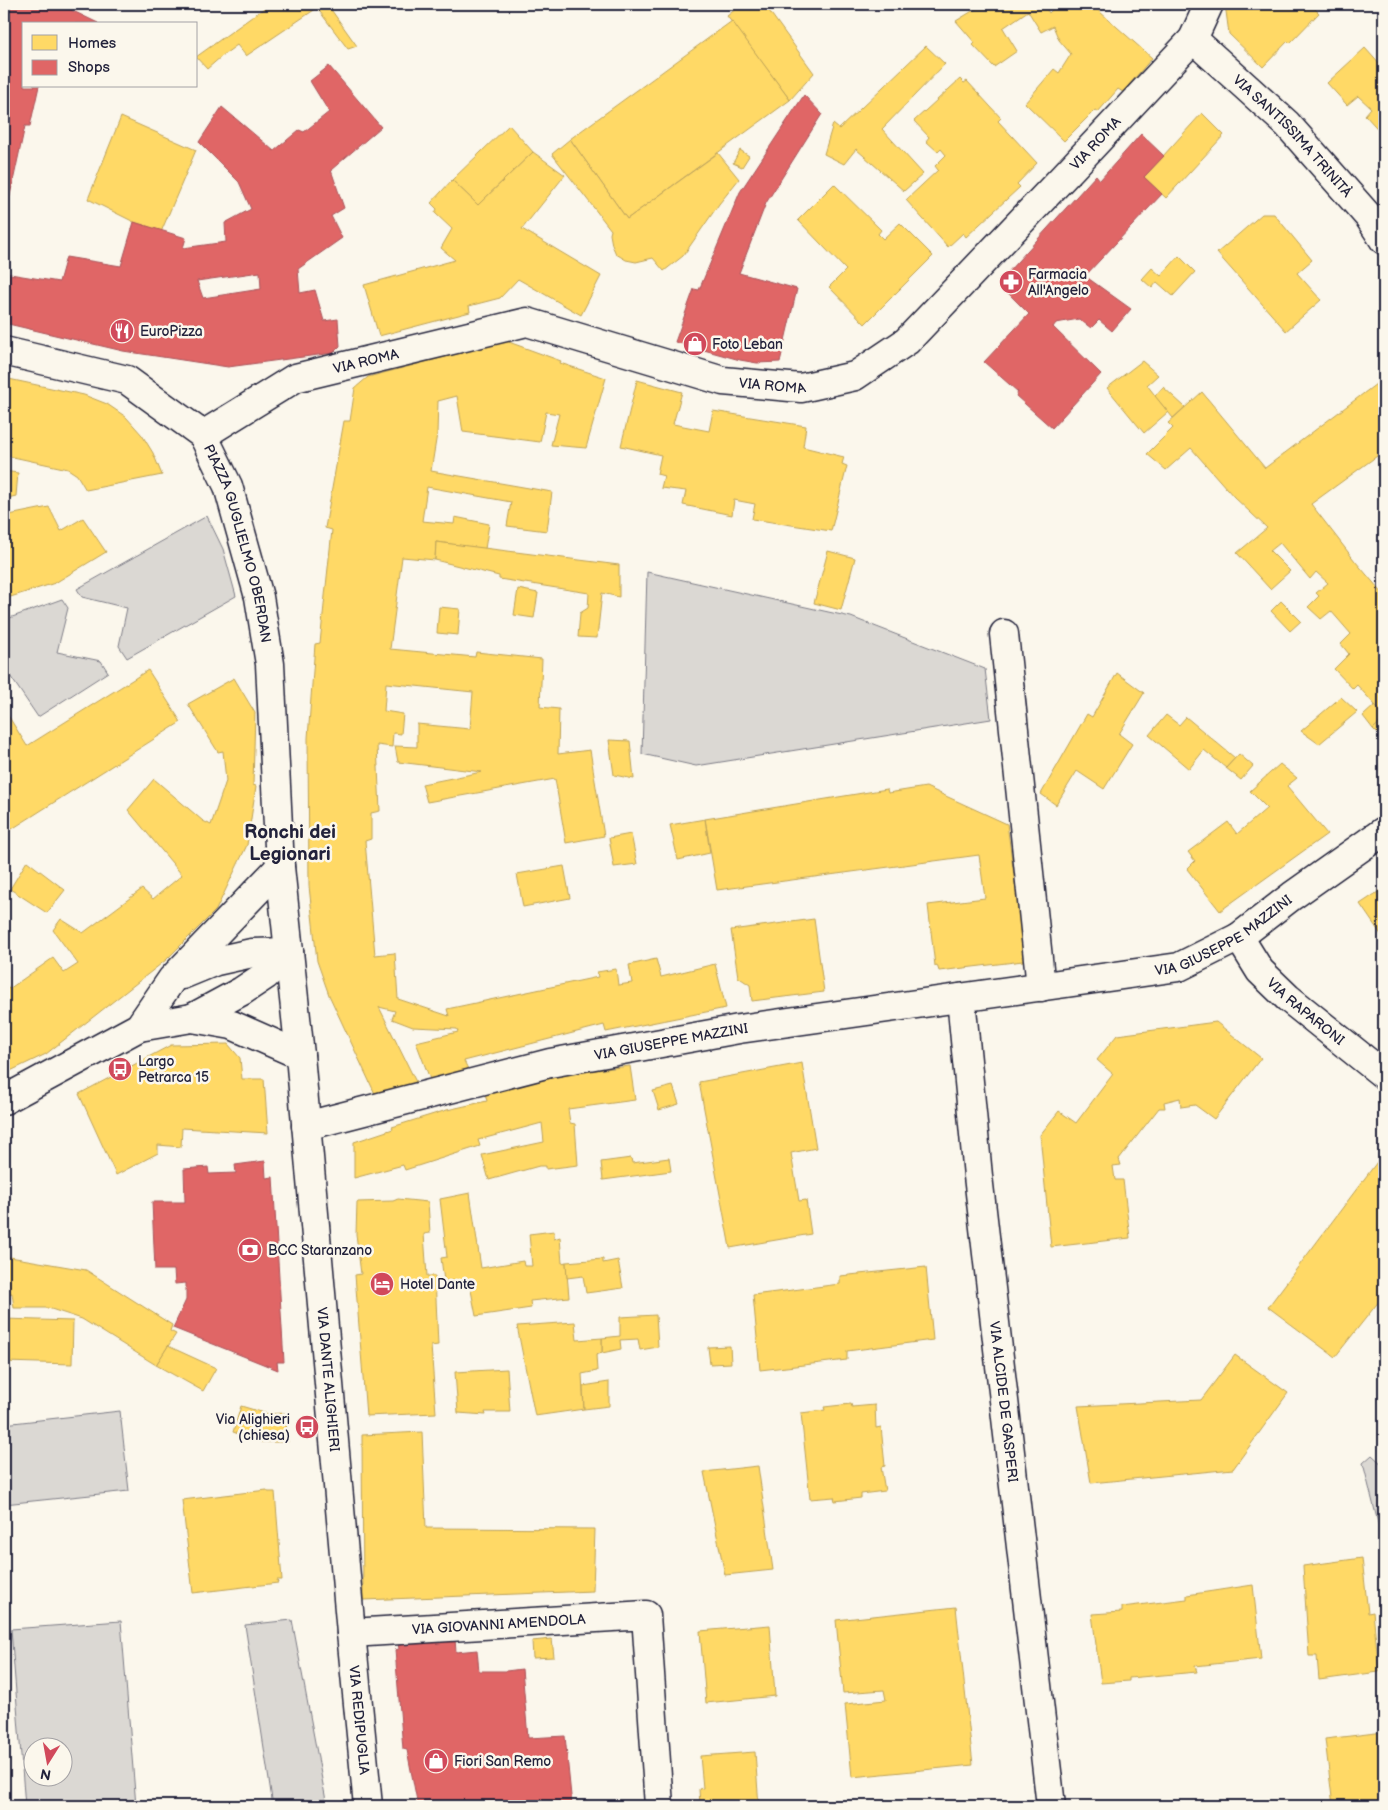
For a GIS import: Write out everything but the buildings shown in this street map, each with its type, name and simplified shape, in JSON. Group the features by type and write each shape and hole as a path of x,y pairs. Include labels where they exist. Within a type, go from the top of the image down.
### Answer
{"street":[{"name":"VIA ROMA","path":"203,434 295,378 527,322 723,381 801,388 855,376 907,341 1193,39 1208,4"},
{"name":"VIA SANTISSIMA TRINITÀ","path":"1193,39 1287,124 1369,217 1384,240"},
{"name":"PIAZZA GUGLIELMO OBERDAN","path":"4,351 127,380 203,434 228,486 259,597 270,664 280,867"},
{"path":"1004,634 1041,987"},
{"name":"VIA GIUSEPPE MAZZINI","path":"306,1126 550,1063 739,1029 1179,967 1239,937 1292,896 1384,831"},
{"path":"139,1026 172,980 280,867"},
{"name":"VIA DANTE ALIGHIERI","path":"280,867 300,1055 350,1633"},
{"name":"VIA RAPARONI","path":"1239,937 1260,971 1288,998 1384,1075"},
{"path":"172,980 216,961 252,953 289,952"},
{"path":"192,1018 242,991 266,975 289,952"},
{"name":"VIA ALCIDE DE GASPERI","path":"960,998 971,1086 978,1176 1051,1806"},
{"path":"4,1100 139,1026 192,1018 232,1025 300,1055"},
{"name":"VIA GIOVANNI AMENDOLA","path":"350,1633 646,1615 659,1806"},
{"name":"VIA REDIPUGLIA","path":"350,1633 368,1806"}],"shaded area":[{"path":"207,516 223,549 236,596 127,658 119,646 127,608 82,597 77,589"},
{"path":"647,572 851,617 985,669 991,719 696,766 642,754"},
{"path":"62,599 68,608 57,652 101,661 108,672 38,717 4,667 4,620"},
{"path":"120,1411 129,1491 4,1504 4,1424"},
{"path":"1372,1455 1384,1466 1384,1537 1380,1531 1363,1463"},
{"path":"292,1620 327,1806 273,1806 245,1625"},
{"path":"121,1621 136,1806 25,1806 24,1788 72,1788 72,1738 22,1738 22,1768 11,1629"}],"place":[{"name":"Farmacia All'Angelo","path":"1011,282"},
{"name":"EuroPizza","path":"122,331"},
{"name":"Foto Leban","path":"695,344"},
{"name":"Largo Petrarca 15","path":"120,1069"},
{"name":"BCC Staranzano","path":"250,1250"},
{"name":"Hotel Dante","path":"382,1284"},
{"name":"Via Alighieri (chiesa)","path":"307,1427"},
{"name":"Fiori San Remo","path":"436,1761"}],"district":[{"name":"Ronchi dei Legionari","path":"290,842"}]}
